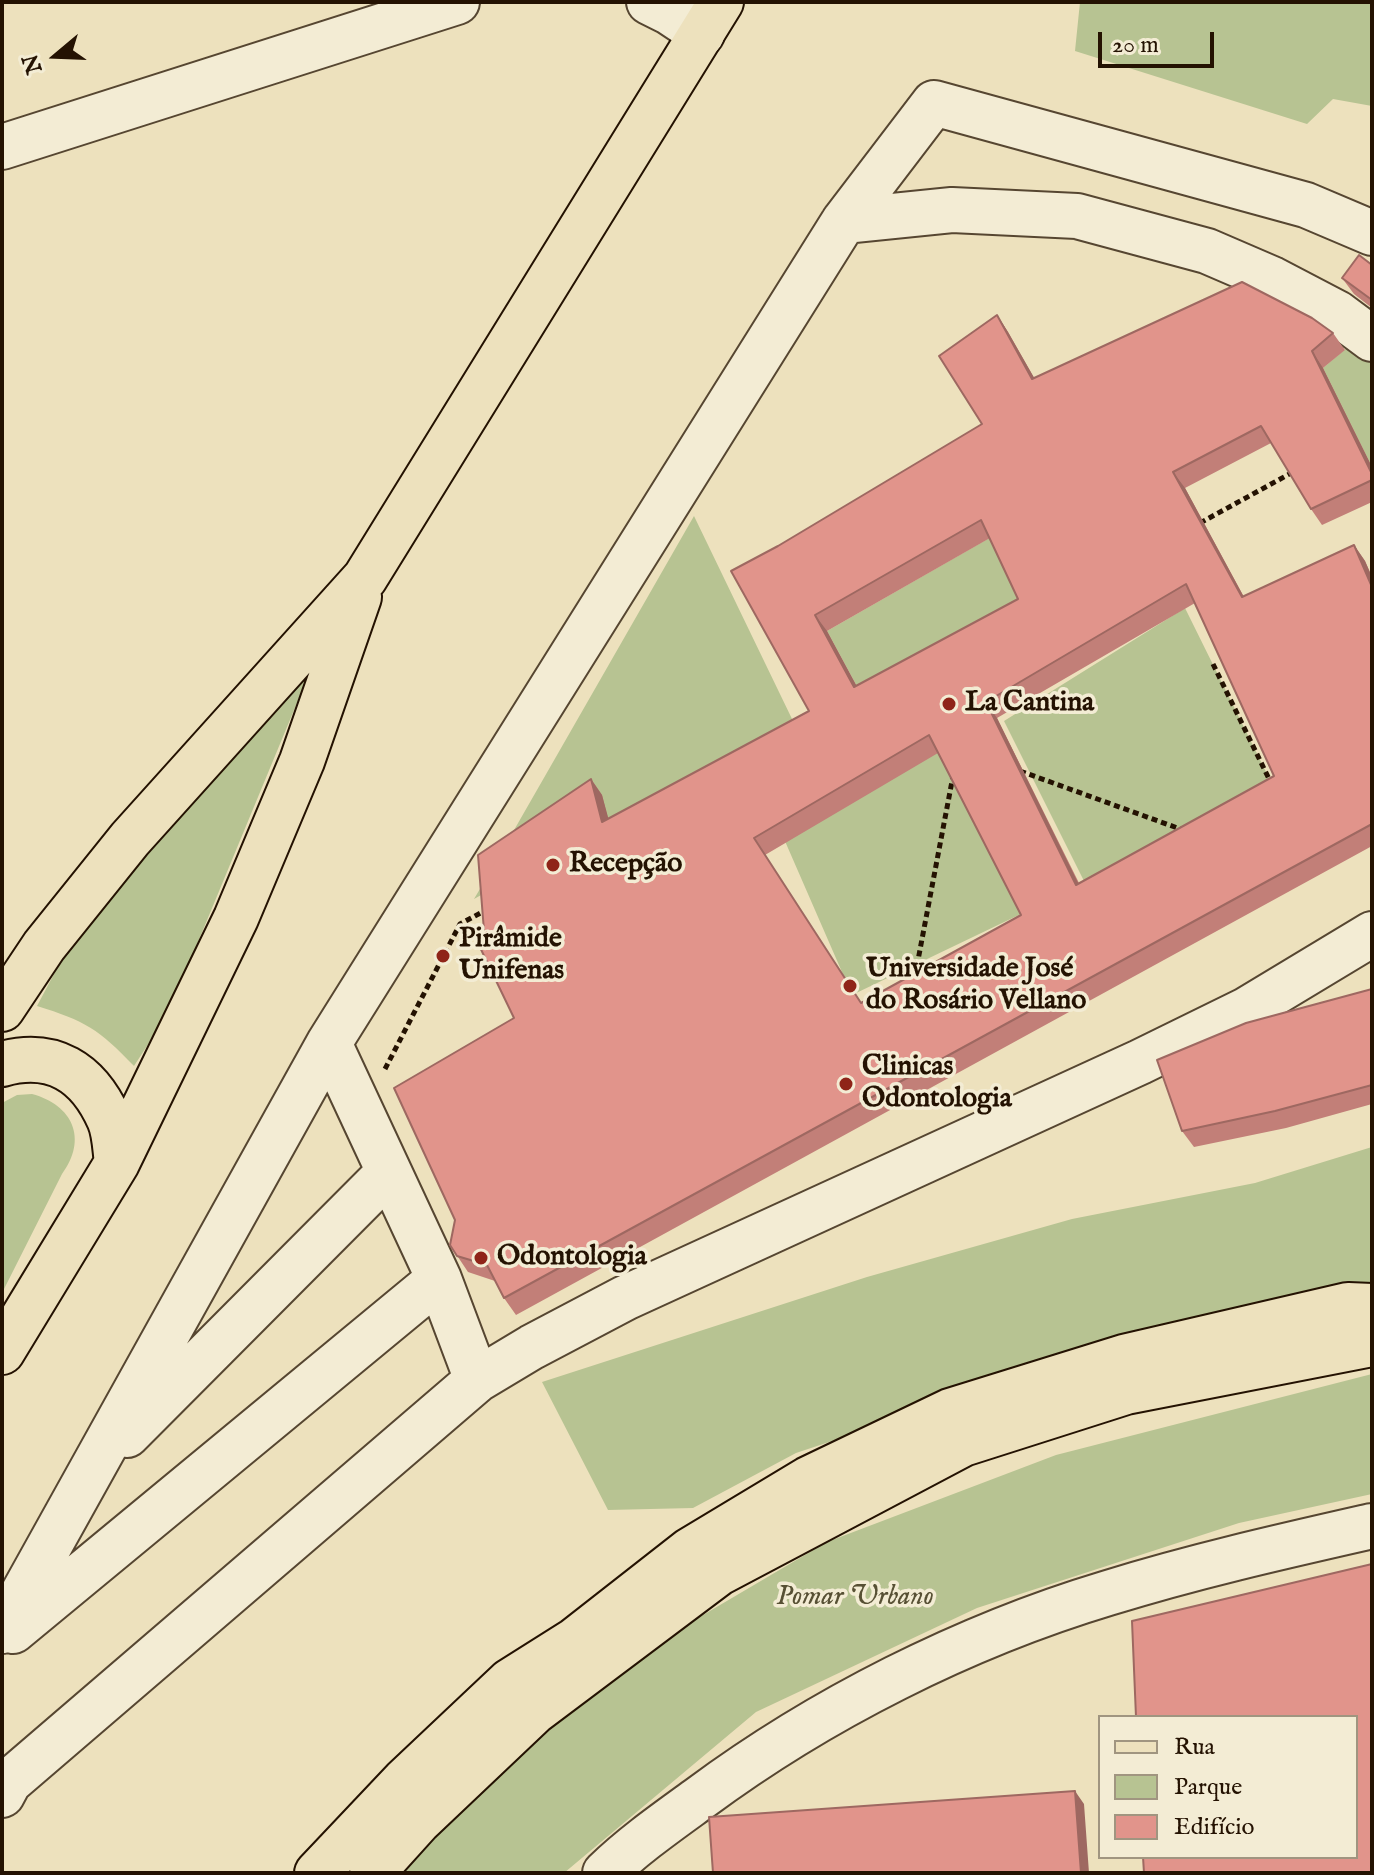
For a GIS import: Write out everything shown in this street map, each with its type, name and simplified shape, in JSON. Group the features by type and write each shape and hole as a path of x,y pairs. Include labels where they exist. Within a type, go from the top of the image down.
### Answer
{"main road":[{"path":"2,1009 44,946 130,839 365,578 711,18"},
{"path":"2,1352 117,1163 236,918 302,761 365,578"},
{"path":"2,1064 45,1061 75,1071 95,1093 111,1121 117,1163"},
{"path":"317,1873 404,1781 510,1681 575,1640 690,1550 808,1479 950,1411 1109,1361 1348,1305 1372,1306"},
{"path":"372,1873 419,1821 534,1712 719,1573 963,1444 1126,1392 1372,1344"}],"street":[{"path":"2,147 457,2"},
{"path":"649,2 669,12 711,18"},
{"path":"2,1631 329,1043 844,221 934,103 1306,205 1372,233"},
{"path":"1306,205 1372,199"},
{"path":"844,221 952,210 1077,216 1207,251 1337,313 1372,339"},
{"path":"2,1795 9,1782 477,1380 625,1298 1140,1062 1246,1010 1372,934"},
{"path":"329,1043 439,1279 477,1380"},
{"path":"89,1473 388,1173"},
{"path":"2,1640 439,1279"},
{"path":"605,1873 629,1850 741,1768 852,1701 984,1638 1107,1593 1272,1548 1372,1526"}],"path":[{"path":"1186,530 1294,471"},
{"path":"1213,664 1276,793"},
{"path":"928,970 915,976 953,776 947,763"},
{"path":"1019,780 1012,767 1185,831"},
{"path":"384,1071 460,924 502,902"}],"green space":[{"path":"1080,2 1372,2 1372,106 1333,99 1307,124 1075,51"},
{"path":"1355,341 1372,357 1372,467 1323,368"},
{"path":"694,516 793,721 474,899 490,872"},
{"path":"993,536 1030,615 866,703 827,631"},
{"path":"1185,608 1274,788 1084,881 1004,721"},
{"path":"311,669 169,1012 134,1066 90,1028 37,1006 71,942"},
{"path":"939,749 1023,913 852,995 781,832"},
{"path":"32,1094 58,1106 66,1115 75,1136 74,1148 2,1293 2,1103 17,1095"},
{"path":"1372,1147 1372,1282 1121,1345 796,1453 693,1508 608,1510 542,1382 867,1277 1072,1219 1255,1183"},
{"name":"Pomar Urbano","path":"1372,1374 1372,1494 1239,1523 977,1608 756,1712 564,1873 401,1873 430,1841 577,1703 664,1638 827,1542 1056,1455"}],"building":[{"path":"1359,255 1372,265 1372,300 1342,278"},
{"path":"1242,282 1312,318 1333,333 1312,351 1372,474 1372,480 1311,509 1261,426 1173,472 1242,597 1354,545 1372,587 1372,824 504,1298 487,1265 457,1256 450,1245 455,1220 394,1088 514,1018 475,937 484,931 478,855 591,779 602,822 809,711 731,571 982,424 939,356 997,315 1032,379","holes":["981,520 1018,599 854,687 815,615","1186,584 1274,776 1076,885 986,702","929,735 1021,915 861,1003 754,838"]},
{"path":"1372,989 1372,1085 1275,1111 1182,1131 1157,1060 1246,1023"},
{"path":"1372,1564 1372,1873 1144,1873 1143,1859 1358,1859 1358,1715 1136,1715 1132,1621"},
{"path":"1075,1791 1081,1873 713,1873 709,1817"}],"place":[{"name":"La Cantina","path":"949,704"},
{"name":"Recepção","path":"553,865"},
{"name":"Pirâmide Unifenas","path":"443,956"},
{"name":"Universidade José do Rosário Vellano","path":"850,986"},
{"name":"Clinicas Odontologia","path":"846,1084"},
{"name":"Odontologia","path":"481,1258"}]}
